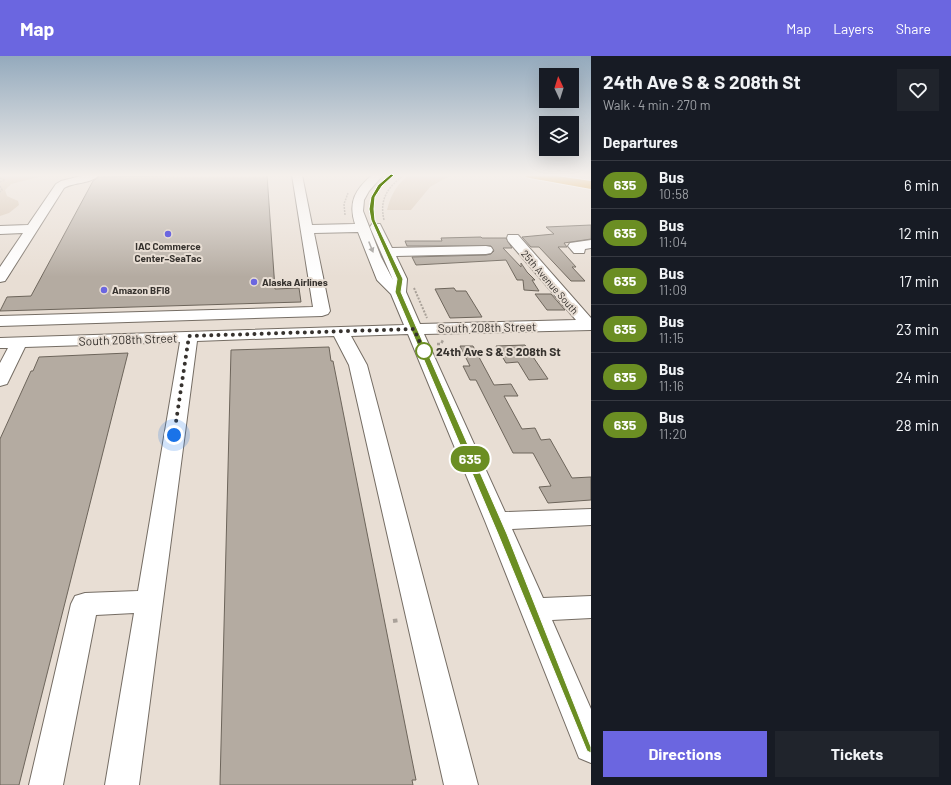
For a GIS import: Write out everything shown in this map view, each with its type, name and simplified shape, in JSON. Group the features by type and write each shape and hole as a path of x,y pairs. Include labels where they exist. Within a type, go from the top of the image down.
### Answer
{"street":[{"path":"0,278 45,209"},
{"path":"0,321 322,311 303,209"},
{"path":"357,209 363,228 384,280 398,292 497,521 591,747"},
{"path":"372,214 373,220 400,279 398,292"},
{"path":"307,229 363,228"},
{"path":"0,230 32,229"},
{"name":"25th Avenue South","path":"513,238 589,325"},
{"path":"388,252 486,250"},
{"name":"South 208th Street","path":"0,343 340,331 589,325"},
{"path":"340,331 358,365 461,785"},
{"path":"122,785 189,336"},
{"path":"0,380 19,343"},
{"path":"497,521 591,517"},
{"path":"46,785 84,604 150,602"},
{"path":"534,610 591,607"}],"path":[{"path":"381,209 386,225"},
{"path":"437,344 442,344"}],"shaded area":[{"path":"0,209 14,209 9,213 0,216"},
{"path":"387,209 412,209 411,210"}],"building":[{"name":"IAC Commerce Center–SeaTac","path":"78,209 269,209 275,289 299,288 301,302 0,311 7,297 31,296"},
{"path":"591,225 591,239 564,243 567,247 558,247 576,267 572,267 585,281 571,281 539,247 531,247 522,237 554,234 546,227"},
{"path":"441,238 506,238 512,248 503,248 521,267 521,263 535,280 532,280 539,291 524,290 523,280 517,280 506,260 416,265 412,257 486,255 491,254 494,251 491,246 407,246 405,241 442,241"},
{"path":"454,288 456,291 466,291 482,317 450,318 435,289"},
{"path":"535,294 551,294 565,310 547,310"},
{"path":"525,345 548,379 529,380 518,362 506,363 496,346"},
{"path":"460,346 473,346 494,385 511,384 518,396 504,396 522,429 535,428 541,440 550,439 572,478 591,477 591,500 548,503 539,487 551,486 533,453 513,453 476,380 470,380 463,366 470,366"},
{"path":"329,347 416,780 412,780 413,785 220,785 231,350"},
{"path":"128,353 19,785 0,785 0,439 31,371 33,371 39,357"}],"bus line":[{"name":"635","path":"371,209 373,220 400,279 398,292 502,534 591,747"}],"place":[{"name":"IAC Commerce Center–SeaTac","path":"168,234"},
{"name":"Alaska Airlines","path":"254,282"},
{"name":"Amazon BFI8","path":"104,290"},
{"name":"24th Ave S & S 208th St","path":"424,351"}],"route":[{"path":"174,435 189,336 414,329 426,357 424,351"}]}
